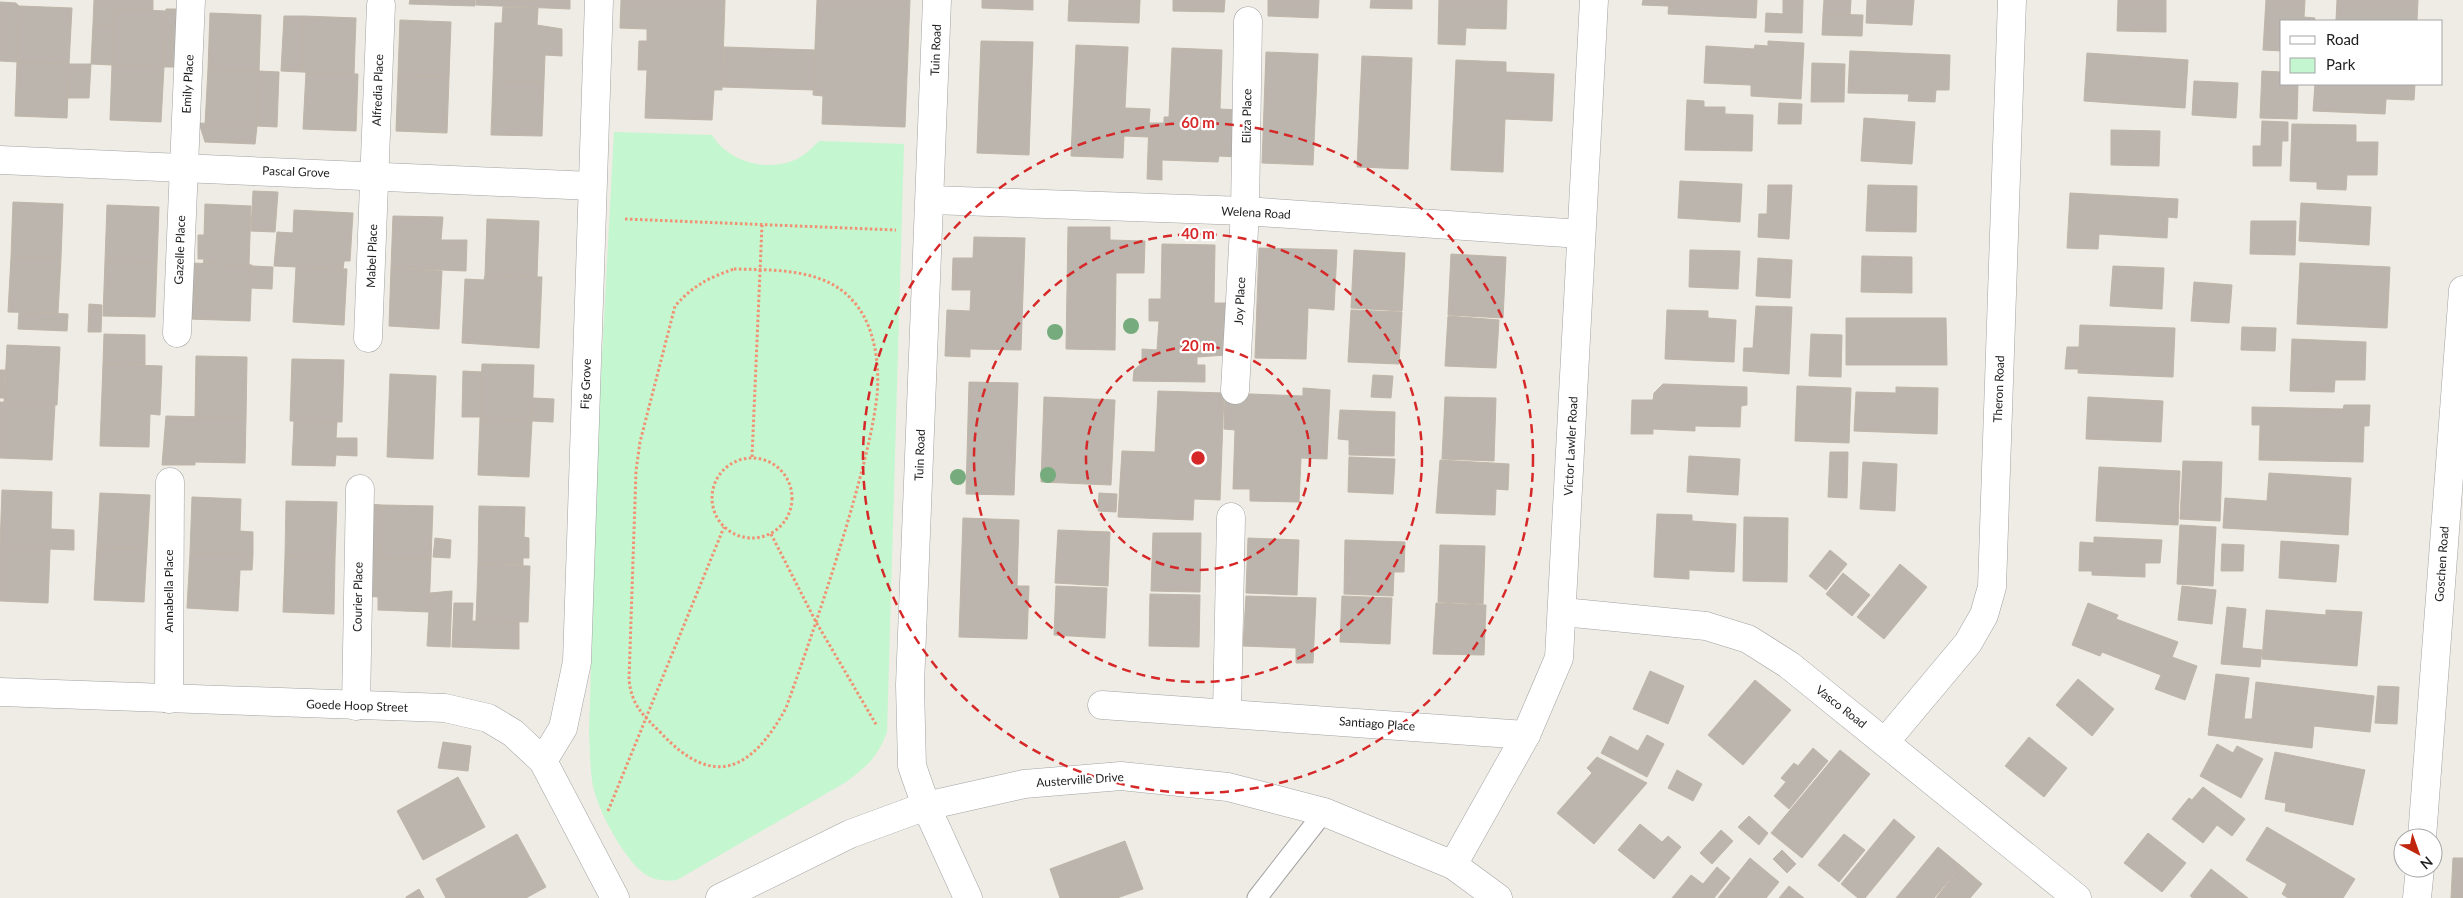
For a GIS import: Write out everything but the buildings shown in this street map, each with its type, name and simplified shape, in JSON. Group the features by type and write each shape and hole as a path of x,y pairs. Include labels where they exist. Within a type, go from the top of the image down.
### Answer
{"street":[{"name":"Emily Place","path":"184,167 192,0"},
{"name":"Fig Grove","path":"543,761 563,728 577,662 599,0"},
{"name":"Tuin Road","path":"937,0 910,685 912,766 926,806 968,898"},
{"name":"Victor Lawler Road","path":"1453,865 1526,735 1559,658 1563,612 1594,0"},
{"name":"Theron Road","path":"1886,742 1968,643 1984,615 1992,587 2012,0"},
{"name":"Alfredia Place","path":"376,175 381,5"},
{"name":"Eliza Place","path":"1245,211 1248,21"},
{"name":"Pascal Grove","path":"0,160 376,175 592,186"},
{"name":"Gazelle Place","path":"177,333 184,167"},
{"name":"Mabel Place","path":"368,338 376,175"},
{"name":"Welena Road","path":"930,200 1245,211 1581,234"},
{"name":"Joy Place","path":"1235,390 1245,211"},
{"name":"Goschen Road","path":"2423,828 2463,290"},
{"name":"Annabella Place","path":"169,699 170,482"},
{"name":"Courier Place","path":"356,706 360,489"},
{"path":"1228,713 1230,518"},
{"name":"Vasco Road","path":"1563,612 1706,626 1748,639 1789,665 2076,898"},
{"name":"Goede Hoop Street","path":"0,692 445,708 488,718 513,733 543,761 615,898"},
{"name":"Santiago Place","path":"1102,705 1526,735"},
{"name":"Austerville Drive","path":"720,898 850,834 926,806 1024,784 1121,776 1228,787 1324,812 1453,865 1498,898"},
{"path":"2417,898 2419,878"}],"lane":[{"path":"1256,898 1324,812"}],"path":[{"path":"591,218 929,231"},
{"path":"752,457 762,225"},
{"path":"734,269 760,269 804,274 833,285 854,301 864,318 873,343 877,363 877,395 867,454 816,622 786,708 777,726 744,759 728,767 711,768 692,761 672,745 645,717 635,706 628,680 636,471 640,442 675,306 688,292 706,279 734,269"},
{"path":"752,457 765,459 777,465 786,475 792,488 793,501 789,515 781,526 771,534 746,538 724,527 712,507 714,483 729,464 752,457"},
{"path":"592,853 645,717 724,527"},
{"path":"771,534 816,622 878,727"}],"green space":[{"path":"614,132 712,135 728,152 738,158 749,162 772,165 795,160 805,154 819,141 904,144 887,732 871,761 846,782 677,880 666,881 650,877 641,871 623,850 607,823 596,797 591,766 589,732 599,413"}]}
